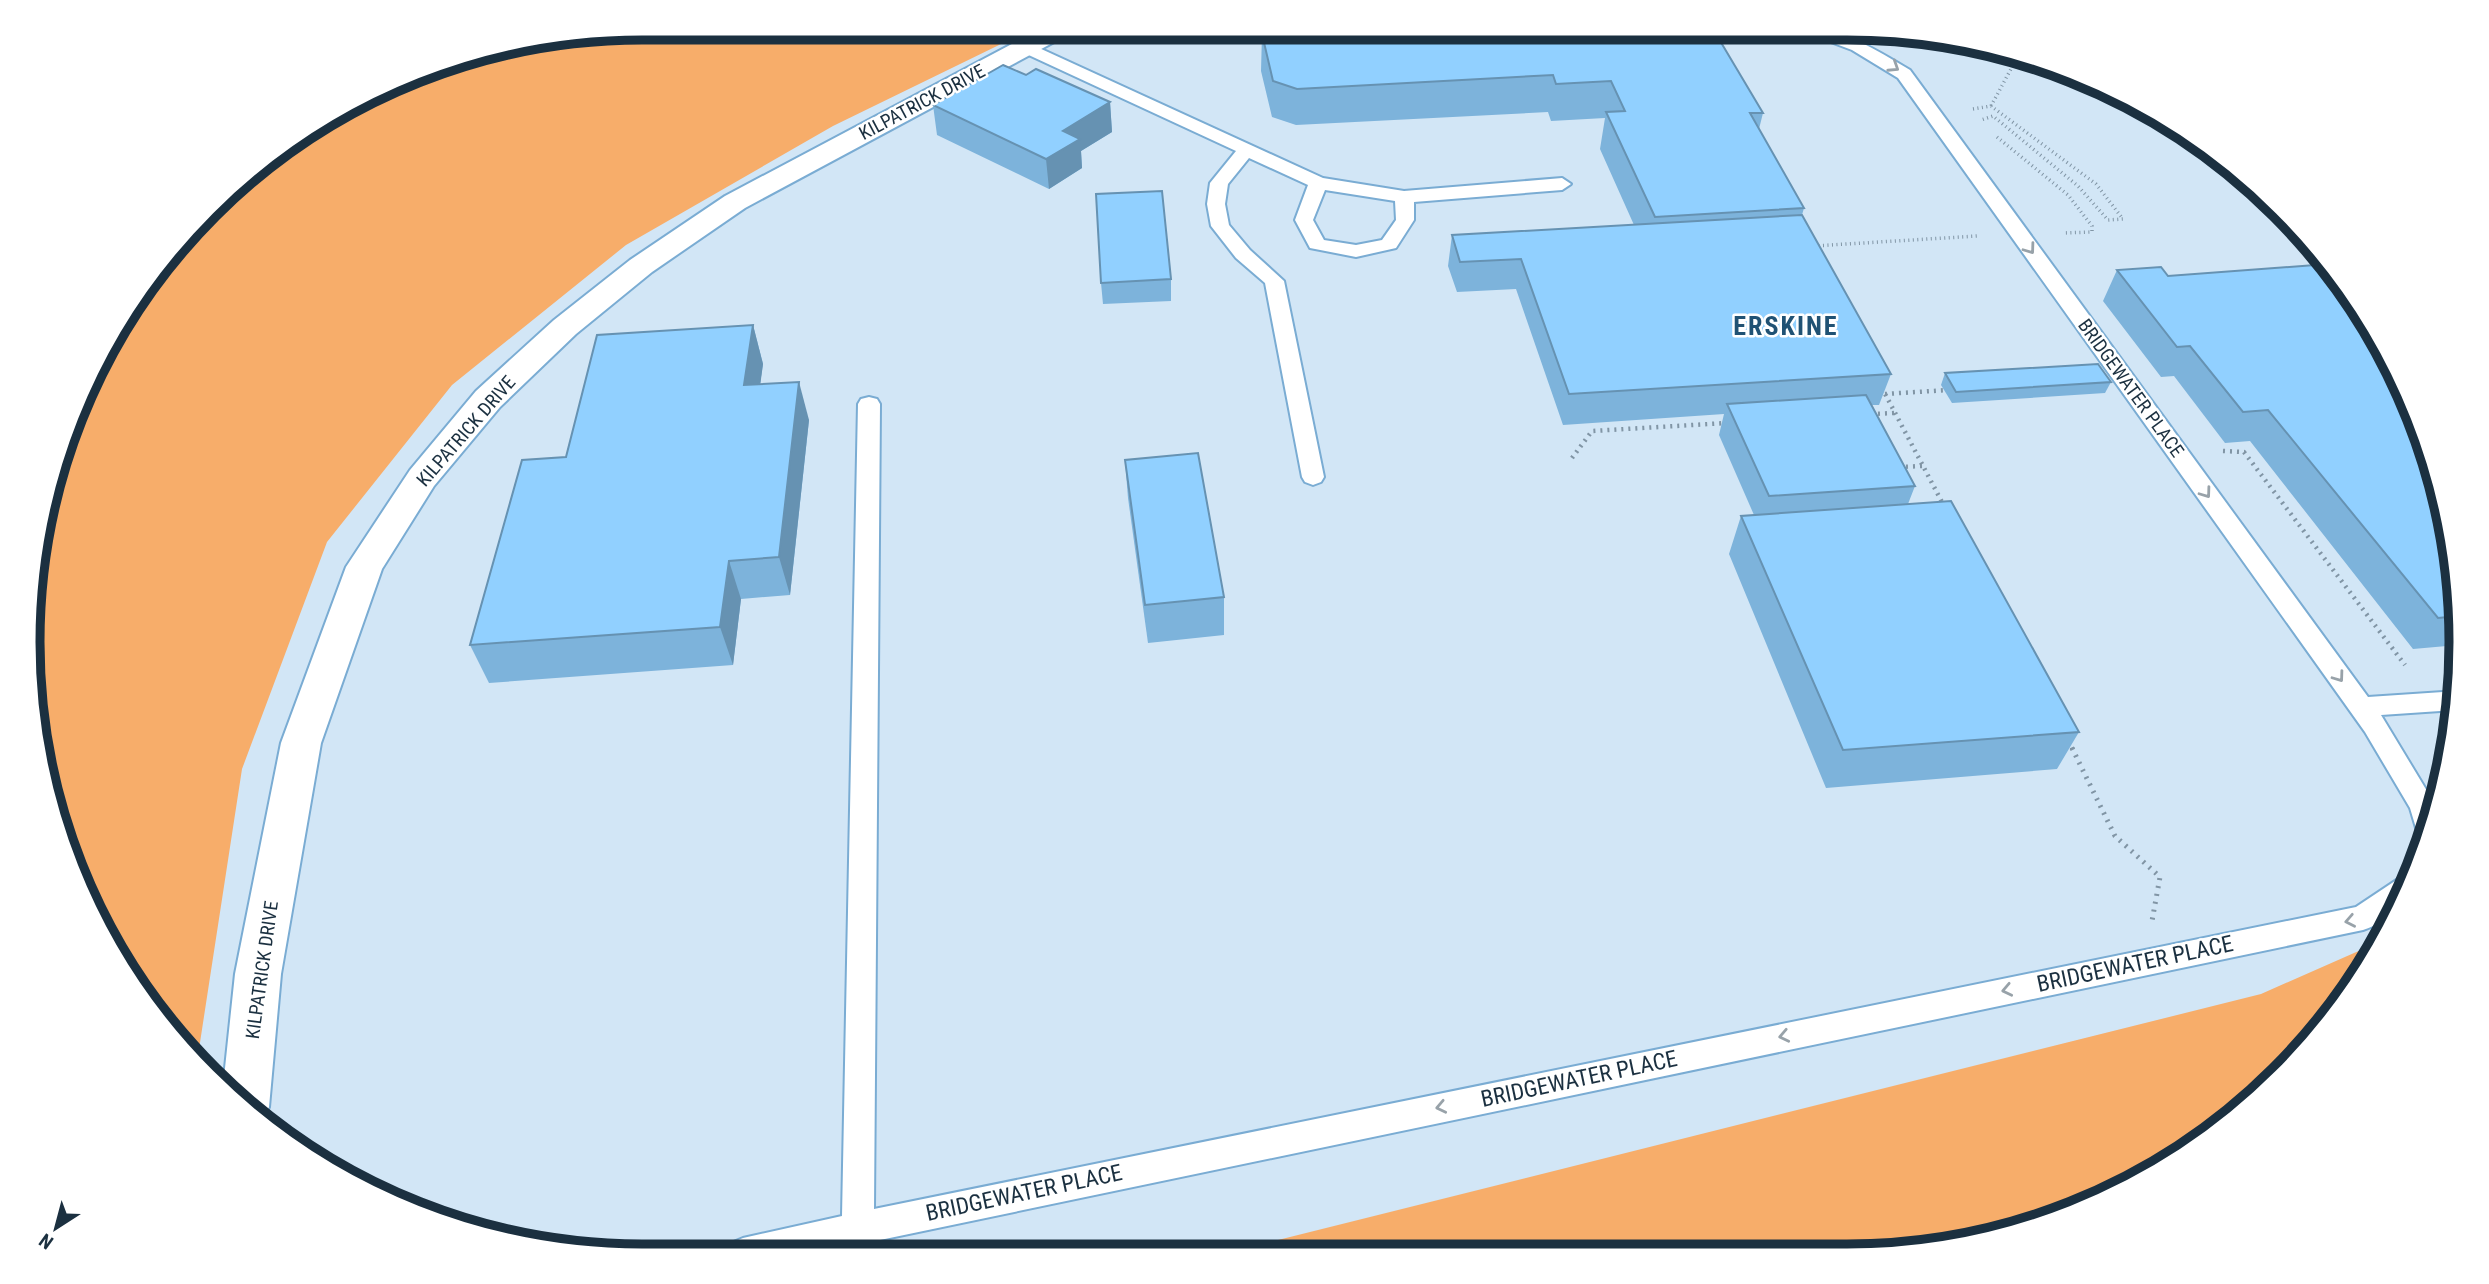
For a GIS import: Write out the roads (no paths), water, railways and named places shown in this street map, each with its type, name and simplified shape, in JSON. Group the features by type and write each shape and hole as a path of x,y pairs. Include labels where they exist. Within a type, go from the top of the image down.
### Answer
{"street":[{"name":"KILPATRICK DRIVE","path":"246,1095 258,974 301,743 365,567 422,478 488,399 565,327 641,266 735,202 1039,40"}],"lane":[{"path":"1302,40 1315,43"},
{"name":"BRIDGEWATER PLACE","path":"1841,40 1858,46 1904,74 2361,707 2424,811"},
{"path":"1026,47 1318,183 1404,197 1562,184"},
{"path":"1247,149 1219,183 1216,204 1220,226 1243,254 1274,281 1313,477"},
{"path":"1318,183 1304,220 1317,244 1356,251 1389,244 1405,220 1404,197"},
{"path":"858,1228 869,404"},
{"path":"2361,707 2444,701"},
{"name":"BRIDGEWATER PLACE","path":"787,1244 2144,961 2363,918 2391,899"}],"district":[{"name":"ERSKINE","path":"1786,326"}]}
